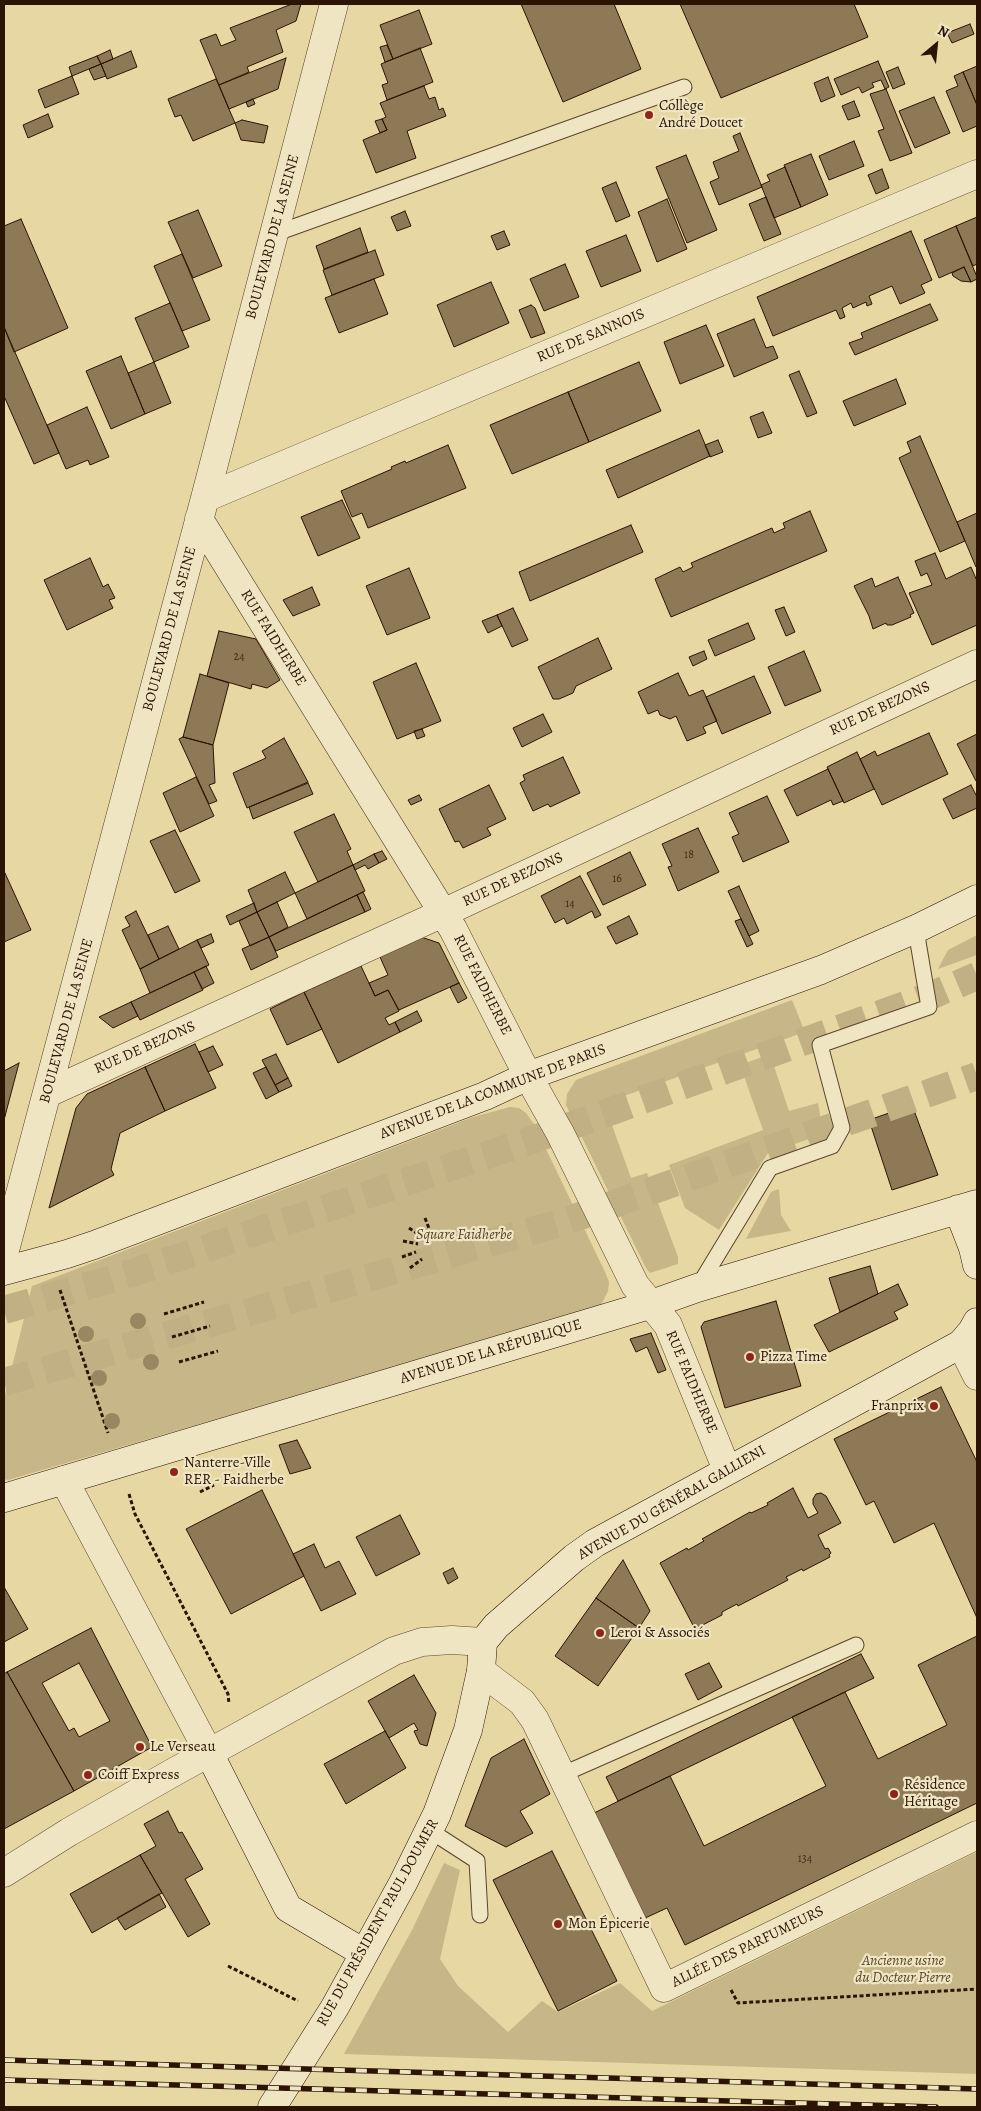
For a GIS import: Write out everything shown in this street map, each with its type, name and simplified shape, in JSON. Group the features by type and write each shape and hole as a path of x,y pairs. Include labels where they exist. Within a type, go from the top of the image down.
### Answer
{"street":[{"name":"BOULEVARD DE LA SEINE","path":"4,1254 334,4"},
{"name":"RUE DE SANNOIS","path":"202,508 977,174"},
{"name":"RUE FAIDHERBE","path":"202,508 443,913 560,1133 635,1285 649,1305 668,1325 728,1470"},
{"name":"RUE DE BEZONS","path":"48,1093 443,913 977,664"},
{"name":"AVENUE DE LA COMMUNE DE PARIS","path":"4,1271 49,1259 112,1238 476,1100 528,1076 821,970 918,928 977,898"},
{"name":"AVENUE DE LA RÉPUBLIQUE","path":"4,1498 649,1305 697,1288 968,1206"},
{"path":"968,1206 977,1265"},
{"name":"AVENUE DU GÉNÉRAL GALLIENI","path":"483,1642 496,1626 594,1543 960,1344 972,1331 977,1322"},
{"path":"960,1344 977,1376"},
{"path":"64,1480 209,1753 288,1908 364,1953"},
{"path":"4,1873 69,1832 394,1650 422,1642 452,1640 483,1642"},
{"name":"RUE DU PRÉSIDENT PAUL DOUMER","path":"272,2107 335,2007 403,1883 437,1814 468,1730 484,1653 483,1642"},
{"name":"ALLÉE DES PARFUMEURS","path":"481,1670 522,1702 535,1720 664,1988 977,1835"}],"lane":[{"path":"274,234 684,86"},
{"path":"697,1288 770,1168 832,1146 842,1128 820,1045 929,1007 918,942 918,928"},
{"path":"561,1775 856,1645"},
{"path":"429,1830 477,1861 480,1915"}],"path":[{"path":"424,1218 430,1231"},
{"path":"409,1228 421,1236"},
{"path":"403,1241 418,1244"},
{"path":"402,1257 416,1252"},
{"path":"49,1259 136,1514 228,1694 235,1738"},
{"path":"410,1268 422,1259"},
{"path":"164,1314 204,1302"},
{"path":"172,1337 210,1326"},
{"path":"179,1362 218,1351"},
{"path":"200,1492 214,1485"},
{"path":"716,1963 738,2002 977,1990"},
{"path":"228,1966 298,2000"}],"green space":[{"path":"977,935 977,955 938,969 948,950"},
{"path":"792,1000 805,1032 604,1103 631,1178 647,1173 678,1257 678,1264 650,1273 566,1105 567,1094 576,1080"},
{"path":"770,1054 789,1111 818,1103 822,1126 812,1138 768,1153 719,1230 685,1208 669,1165 763,1130 740,1065"},
{"name":"Square Faidherbe","path":"510,1107 519,1108 526,1113 534,1124 605,1272 609,1282 608,1291 601,1305 8,1480 4,1479 4,1399 32,1286 473,1117"},
{"path":"779,1189 781,1215 791,1231 746,1239 771,1192"},
{"name":"Ancienne usine du Docteur Pierre","path":"977,1852 977,2074 344,2054 412,1930 444,1863 460,1870 440,1959 458,1986 508,2032 542,2001 558,2012 620,1983 652,2011"}],"building":[{"path":"292,4 301,4 296,21 276,30 283,52 247,67 249,72 219,85 200,40 216,34 221,46 236,40 230,28"},
{"path":"521,4 614,4 641,69 563,102"},
{"path":"680,4 854,4 868,37 721,98"},
{"path":"419,10 432,44 393,59 380,25"},
{"path":"970,24 974,34 952,43 947,33"},
{"path":"387,45 393,59 385,62 380,47"},
{"path":"420,48 433,82 387,100 382,85 388,83 381,64"},
{"path":"110,50 113,59 101,64 97,56"},
{"path":"131,51 137,67 107,79 101,64"},
{"path":"97,56 101,64 72,76 69,67"},
{"path":"286,58 278,89 229,109 219,85"},
{"path":"878,61 889,87 885,89 881,80 872,83 874,87 862,93 859,87 841,95 834,79"},
{"path":"101,64 106,76 94,80 89,69"},
{"path":"977,66 977,105 963,72"},
{"path":"898,67 905,84 893,89 886,72"},
{"path":"963,72 977,105 977,126 963,132 946,91 958,86 954,76"},
{"path":"72,76 79,94 45,108 38,90"},
{"path":"828,77 835,96 821,102 814,83"},
{"path":"216,79 235,123 193,141 181,115 175,117 168,99"},
{"path":"424,86 429,99 435,97 439,110 443,108 446,116 407,131 416,158 376,173 363,140 387,130 382,119 386,117 380,103"},
{"path":"886,89 912,153 890,161 878,131 884,129 870,94"},
{"path":"934,97 950,133 915,148 899,111"},
{"path":"253,99 255,104 248,107 246,102"},
{"path":"854,101 860,116 848,120 842,106"},
{"path":"48,114 53,127 28,138 23,125"},
{"path":"382,119 387,130 380,133 375,121"},
{"path":"242,120 268,126 264,143 241,140 235,123"},
{"path":"740,133 762,187 719,205 710,182 719,178 713,162 739,151 733,136"},
{"path":"854,141 864,166 829,180 819,156"},
{"path":"811,154 828,195 801,207 784,165"},
{"path":"686,155 717,230 687,243 656,167"},
{"path":"785,167 801,207 774,218 761,185 770,181 767,175"},
{"path":"882,169 889,188 876,194 868,175"},
{"path":"616,182 630,216 616,222 602,188"},
{"path":"766,197 781,234 764,241 749,204"},
{"path":"667,199 687,249 657,262 638,212"},
{"path":"198,210 222,266 193,278 168,222"},
{"path":"405,211 411,226 397,231 391,217"},
{"path":"977,217 977,264 973,266 956,226"},
{"path":"21,219 68,328 14,352 4,327 4,226"},
{"path":"956,226 977,277 977,279 971,282 964,267 939,278 924,240"},
{"path":"360,228 368,252 324,269 316,246"},
{"path":"504,231 510,245 497,250 491,236"},
{"path":"911,231 932,280 921,285 925,293 900,304 892,286 869,296 872,304 867,306 866,302 853,308 851,303 842,308 845,317 840,319 836,310 773,336 757,297"},
{"path":"626,235 641,271 601,287 586,251"},
{"path":"375,250 384,275 332,295 323,270"},
{"path":"182,254 210,320 182,331 154,266"},
{"path":"565,264 579,297 544,311 530,279"},
{"path":"964,267 971,282 961,281 953,276 952,273"},
{"path":"374,279 388,314 339,333 325,298"},
{"path":"491,282 509,323 454,347 437,305"},
{"path":"170,303 189,347 154,362 135,318"},
{"path":"930,304 938,320 855,355 849,343 863,338 861,333"},
{"path":"531,305 535,308 545,333 531,338 519,310"},
{"path":"754,319 766,348 773,346 778,358 734,377 717,334"},
{"path":"706,325 724,366 680,384 664,342"},
{"path":"4,327 59,453 34,464 4,396"},
{"path":"121,356 145,414 111,429 86,371"},
{"path":"154,362 171,403 145,414 128,373"},
{"path":"639,362 661,411 589,442 568,392"},
{"path":"799,371 817,413 807,417 789,375"},
{"path":"896,379 906,404 854,426 843,401"},
{"path":"568,392 589,442 512,474 490,425"},
{"path":"87,407 109,457 90,465 88,460 66,469 47,425"},
{"path":"763,412 772,433 758,438 750,417"},
{"path":"699,430 710,456 618,498 606,470"},
{"path":"920,436 965,541 940,552 899,458 911,452 907,442"},
{"path":"718,440 723,452 710,457 705,445"},
{"path":"448,445 466,488 368,528 362,513 352,517 341,491 392,469 391,467 405,461 406,463"},
{"path":"342,500 360,538 318,556 301,517"},
{"path":"810,511 827,551 671,617 655,579 680,567 683,572 693,567 691,563 772,528 774,533 785,528 783,523"},
{"path":"977,513 977,567 976,567 957,522"},
{"path":"631,525 643,552 530,601 519,572"},
{"path":"935,553 946,579 971,567 977,581 977,625 932,645 909,593 932,585 927,573 921,576 915,561"},
{"path":"90,558 103,587 108,584 115,598 109,600 113,608 67,630 44,580"},
{"path":"409,568 430,618 387,635 366,586"},
{"path":"898,577 914,613 910,615 911,617 892,625 887,625 886,623 873,629 869,616 854,586 872,578 875,587"},
{"path":"312,587 320,605 293,616 283,600"},
{"path":"784,607 795,632 786,636 775,610"},
{"path":"513,608 528,640 512,647 497,615"},
{"path":"497,615 502,626 488,633 482,621"},
{"path":"748,623 755,639 715,656 708,640"},
{"path":"219,631 256,639 280,680 267,688 252,684 251,689 207,676"},
{"path":"598,638 612,669 576,686 573,693 559,699 553,699 538,667"},
{"path":"704,651 707,659 693,666 689,657"},
{"path":"804,651 821,691 785,706 768,667"},
{"path":"416,663 441,721 397,739 373,682"},
{"path":"678,673 689,696 703,690 717,721 703,727 706,733 687,741 676,716 670,719 660,715 658,710 648,714 638,692"},
{"path":"200,674 229,683 213,745 183,737"},
{"path":"754,676 771,713 722,734 706,697"},
{"path":"543,714 552,732 522,747 513,728"},
{"path":"422,729 425,736 417,739 414,731"},
{"path":"929,733 948,774 882,805 860,759 875,751 877,756"},
{"path":"977,734 977,781 976,781 957,744"},
{"path":"183,737 213,745 215,783 209,785 217,801 209,804 179,739"},
{"path":"284,738 308,782 247,808 233,773 266,758 262,751"},
{"path":"857,752 874,789 844,803 827,767"},
{"path":"563,757 580,793 550,807 548,804 533,811 520,783 525,780 523,775"},
{"path":"828,769 843,801 833,805 831,800 797,816 784,790"},
{"path":"196,777 214,816 180,832 163,793"},
{"path":"308,783 313,794 253,819 249,807"},
{"path":"489,785 506,819 487,828 491,835 463,848 459,841 455,842 439,809"},
{"path":"971,785 977,797 977,808 953,819 943,799"},
{"path":"419,795 422,800 411,805 408,800"},
{"path":"767,796 789,842 743,862 732,837 739,834 729,813"},
{"path":"334,814 351,849 347,851 353,865 318,882 294,832"},
{"path":"698,828 719,872 678,891 668,867 672,866 662,844"},
{"path":"175,830 200,881 175,893 150,841"},
{"path":"382,851 387,859 379,863 374,854"},
{"path":"630,852 646,885 603,905 587,873"},
{"path":"374,854 379,863 368,869 365,865 355,870 353,865"},
{"path":"353,865 365,891 307,919 295,893"},
{"path":"4,871 31,930 4,942"},
{"path":"285,872 295,893 257,912 248,890"},
{"path":"580,876 601,915 595,918 592,911 567,924 564,918 555,923 541,896"},
{"path":"739,886 759,931 749,936 728,891"},
{"path":"363,892 371,909 365,912 357,895"},
{"path":"357,895 365,912 276,951 269,937"},
{"path":"277,902 288,927 269,937 257,912"},
{"path":"254,903 257,912 230,925 226,916"},
{"path":"136,911 159,959 140,969 122,930 130,926 125,917"},
{"path":"257,912 269,937 250,946 239,921"},
{"path":"629,916 638,934 616,944 607,927"},
{"path":"741,919 753,944 747,947 735,921"},
{"path":"168,926 179,949 159,959 148,935"},
{"path":"211,934 214,942 201,948 197,940"},
{"path":"269,937 278,957 251,970 242,949"},
{"path":"421,937 439,943 459,983 399,1010 388,990 375,996 369,983 388,975 380,957"},
{"path":"197,940 209,965 150,993 140,969"},
{"path":"206,966 214,983 202,989 194,972"},
{"path":"361,966 375,996 388,990 399,1011 385,1018 389,1025 395,1022 400,1032 338,1063 304,992"},
{"path":"194,972 203,990 140,1020 131,1002"},
{"path":"459,983 467,998 458,1003 450,987"},
{"path":"304,992 322,1029 287,1045 270,1009"},
{"path":"131,1002 138,1016 113,1028 99,1017"},
{"path":"417,1011 422,1021 400,1032 395,1022"},
{"path":"195,1044 216,1088 165,1111 145,1067"},
{"path":"213,1046 223,1065 208,1072 199,1052"},
{"path":"276,1054 288,1078 275,1085 262,1060"},
{"path":"19,1063 4,1120 4,1071"},
{"path":"145,1067 165,1111 120,1133 111,1169 114,1175 49,1208 76,1108 87,1094"},
{"path":"266,1067 279,1092 266,1099 253,1073"},
{"path":"288,1078 292,1086 279,1092 275,1085"},
{"path":"912,1105 938,1175 892,1190 869,1120"},
{"path":"870,1266 878,1294 840,1312 829,1278"},
{"path":"898,1284 908,1305 894,1312 898,1319 829,1352 814,1325"},
{"path":"776,1301 801,1386 725,1408 701,1327 704,1322"},
{"path":"651,1333 666,1370 658,1373 647,1347 636,1352 630,1339"},
{"path":"941,1387 977,1462 977,1618 934,1523 894,1543 874,1501 866,1505 834,1439"},
{"path":"297,1440 311,1468 290,1474 279,1445"},
{"path":"793,1488 808,1518 818,1513 813,1504 813,1499 816,1494 821,1493 826,1496 841,1523 818,1535 825,1549 828,1548 831,1553 830,1557 803,1571 802,1569 786,1577 788,1580 738,1606 737,1604 722,1612 722,1615 695,1629 660,1563 704,1541 702,1539 750,1512 768,1505 767,1503"},
{"path":"262,1490 304,1576 231,1614 186,1529"},
{"path":"400,1515 420,1554 376,1576 356,1537"},
{"path":"314,1544 325,1568 339,1561 356,1594 321,1611 293,1554"},
{"path":"623,1560 650,1611 639,1628 596,1598"},
{"path":"453,1568 458,1578 448,1584 443,1573"},
{"path":"4,1587 28,1629 4,1642"},
{"path":"596,1598 639,1628 598,1686 555,1656"},
{"path":"91,1628 152,1747 74,1791 7,1672","holes":["79,1663 110,1721 79,1737 74,1728 69,1731 42,1683"]},
{"name":"Résidence Héritage","path":"977,1636 977,1803 685,1945 667,1908 643,1919 592,1814 670,1776 704,1846 826,1786 792,1717 845,1692 878,1759 947,1725 918,1665"},
{"path":"861,1654 874,1678 618,1801 606,1777"},
{"path":"709,1663 722,1687 698,1700 685,1674"},
{"path":"7,1672 74,1791 4,1829 4,1674"},
{"path":"414,1675 436,1713 427,1746 420,1744 414,1731 418,1730 414,1723 389,1738 368,1701"},
{"path":"385,1731 406,1768 346,1804 324,1764"},
{"path":"524,1739 550,1794 520,1811 533,1833 506,1847 465,1826 491,1758"},
{"path":"168,1811 179,1833 182,1832 203,1869 185,1879 210,1924 188,1937 140,1855 156,1846 144,1824"},
{"path":"552,1851 617,1981 558,2011 493,1880"},
{"path":"140,1855 162,1893 92,1933 70,1894"},
{"path":"159,1894 166,1907 125,1930 117,1918"}],"tunnel":[{"path":"4,1310 132,1273 526,1142 930,996 977,976"},
{"path":"4,1382 563,1222 977,1076"}],"railway":[{"path":"4,2060 977,2089"},
{"path":"4,2080 936,2107"}],"place":[{"name":"Collège André Doucet","path":"649,115"},
{"name":"Pizza Time","path":"750,1357"},
{"name":"Franprix","path":"934,1406"},
{"name":"Nanterre-Ville RER - Faidherbe","path":"174,1472"},
{"name":"Leroi & Associés","path":"600,1633"},
{"name":"Le Verseau","path":"140,1747"},
{"name":"Coiff Express","path":"88,1775"},
{"name":"Résidence Héritage","path":"894,1794"},
{"name":"Mon Épicerie","path":"558,1924"}]}
